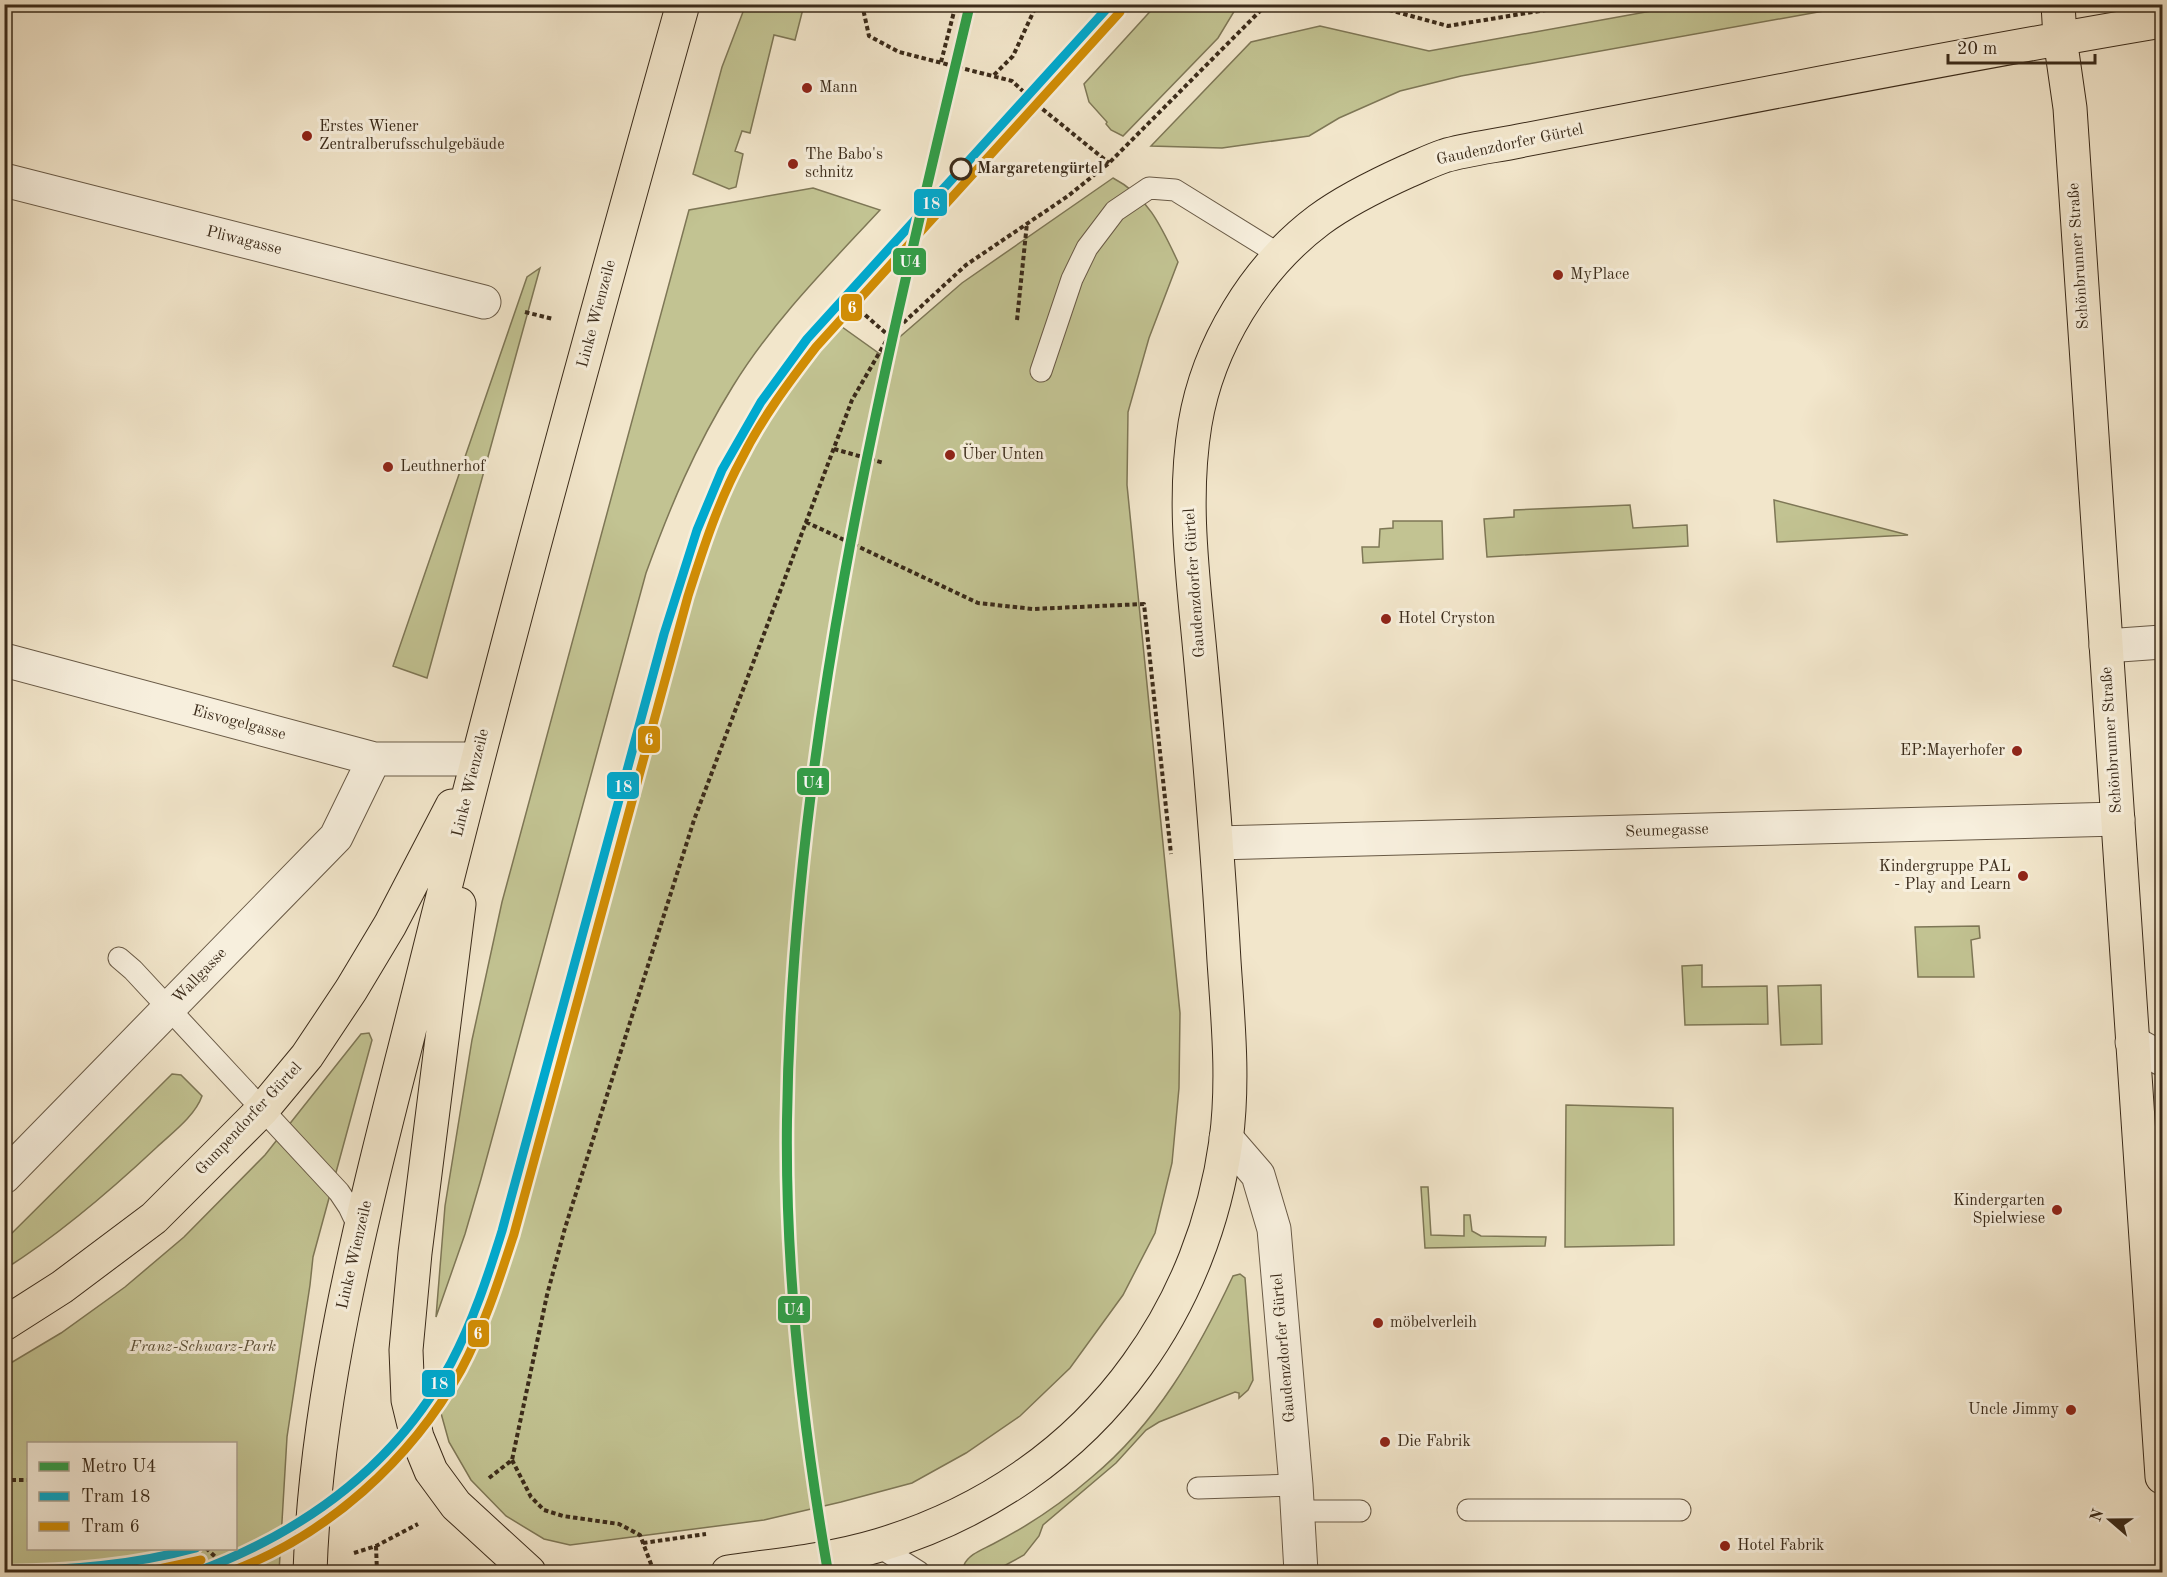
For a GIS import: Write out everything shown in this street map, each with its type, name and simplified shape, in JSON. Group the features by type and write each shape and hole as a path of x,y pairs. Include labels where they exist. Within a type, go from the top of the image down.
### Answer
{"main road":[{"name":"Linke Wienzeile","path":"310,1572 317,1485 331,1380 360,1230 477,759 682,4"},
{"name":"Schönbrunner Straße","path":"2058,4 2060,38 2070,108 2163,1477"},
{"name":"Gaudenzdorfer Gürtel","path":"728,1572 820,1560 878,1546 933,1526 982,1502 1031,1472 1077,1435 1117,1393 1150,1347 1178,1299 1201,1247 1217,1193 1227,1138 1230,1082 1217,843 1189,528 1190,466 1196,419 1208,375 1226,331 1250,292 1280,255 1316,223 1356,196 1442,156 2060,38 2163,21"},
{"name":"Gumpendorfer Gürtel","path":"4,1323 62,1287 154,1218 263,1109 307,1056 390,926 477,759"},
{"path":"477,759 426,1157 405,1350 408,1400 417,1437 431,1471 456,1505 529,1572"}],"street":[{"name":"Pliwagasse","path":"4,180 483,302"},
{"path":"2106,646 2163,642"},
{"name":"Eisvogelgasse","path":"4,660 374,759 477,759"},
{"name":"Wallgasse","path":"4,1177 336,837 374,759"},
{"name":"Seumegasse","path":"1217,843 2118,819"},
{"path":"2132,1042 2163,1059"},
{"name":"Gaudenzdorfer Gürtel","path":"1227,1138 1257,1175 1274,1229 1297,1498 1301,1572"}],"lane":[{"path":"1041,370 1072,279 1087,248 1115,211 1149,188 1175,190 1280,255"},
{"path":"119,958 133,970 339,1192 360,1230"},
{"path":"1197,1488 1297,1498 1360,1511"},
{"path":"1468,1510 1680,1510"},
{"path":"878,1546 919,1572"}],"path":[{"path":"862,4 869,36 899,52 1012,81 1109,163"},
{"path":"941,63 956,4"},
{"path":"994,75 1012,56 1037,4"},
{"path":"654,1572 640,1535 620,1524 563,1516 544,1510 531,1497 512,1460 547,1295 572,1206 694,820 852,400 890,336 966,265 1068,196 1109,163 1267,4"},
{"path":"1367,4 1448,26 1582,4"},
{"path":"1029,119 1040,107"},
{"path":"1017,322 1027,223"},
{"path":"483,302 592,330"},
{"path":"854,305 890,336"},
{"path":"834,449 884,463"},
{"path":"806,522 978,603 1033,609 1144,604 1171,857"},
{"path":"377,1572 376,1545 456,1505 512,1460"},
{"path":"4,1480 27,1480"},
{"path":"643,1544 709,1533"},
{"path":"208,1550 231,1572"}],"green space":[{"path":"746,4 804,5 795,40 774,35 750,133 742,131 735,151 743,154 736,187 729,189 693,174 722,67"},
{"path":"1690,4 1857,5 1461,76 1400,91 1339,118 1309,136 1222,148 1151,146 1251,42 1320,26 1429,51"},
{"path":"1156,5 1238,5 1218,38 1123,136 1111,130 1089,102 1084,84"},
{"path":"1113,178 1136,194 1153,214 1178,262 1149,338 1128,412 1127,485 1180,1013 1179,1088 1172,1163 1155,1233 1123,1295 1070,1368 1020,1416 966,1453 912,1483 764,1520 570,1545 544,1539 506,1516 471,1480 449,1442 439,1406 472,1346 497,1277 524,1174 653,721 686,592 718,505 771,405 835,322 880,354 962,283"},
{"path":"813,188 880,210 783,317 749,362 707,432 664,525 646,573 481,1179 465,1234 436,1317 445,1206 472,1040 502,902 689,210"},
{"path":"540,268 427,678 393,666 527,277"},
{"path":"1774,500 1908,535 1777,542"},
{"path":"1630,505 1633,528 1687,525 1688,546 1487,557 1484,519 1514,517 1514,510"},
{"path":"1393,521 1442,521 1443,559 1363,563 1362,547 1379,547 1380,529 1393,528"},
{"path":"1979,926 1980,938 1971,940 1974,977 1918,977 1915,927"},
{"path":"1702,965 1702,987 1767,986 1768,1024 1685,1025 1682,966"},
{"path":"1821,985 1822,1044 1781,1045 1778,986"},
{"name":"Franz-Schwarz-Park","path":"369,1033 372,1040 313,1257 287,1437 279,1572 5,1572 4,1367 61,1333 125,1287 184,1237 265,1155 361,1034"},
{"path":"172,1074 181,1075 202,1096 189,1117 84,1212 5,1269 5,1240"},
{"path":"1566,1105 1673,1108 1674,1245 1565,1247"},
{"path":"1421,1187 1428,1187 1431,1235 1464,1236 1464,1215 1470,1215 1472,1231 1481,1236 1546,1237 1545,1246 1425,1248"},
{"path":"1240,1274 1245,1278 1253,1380 1248,1390 1239,1398 1239,1393 1235,1392 1159,1422 1146,1430 1116,1463 1043,1525 1039,1536 1024,1555 1002,1567 968,1571 964,1565 972,1555 1019,1530 1057,1505 1092,1477 1136,1434 1156,1410 1190,1359 1233,1276"}],"metro line":[{"name":"U4","path":"828,1572 810,1460 797,1347 787,1177 793,978 805,837 824,697 875,418 970,4"}],"tram line":[{"name":"18","path":"196,1572 274,1537 343,1491 374,1464 403,1433 428,1400 451,1363 480,1298 502,1231 664,634 697,530 722,470 761,402 807,339 1111,4"},
{"name":"6","path":"229,1572 265,1557 300,1538 363,1491 391,1464 441,1403 477,1337 514,1234 688,596 718,509 750,443 776,401 816,347 1120,12"},
{"name":"18","path":"4,1571 101,1565 149,1559 188,1550"},
{"name":"6","path":"145,1572 201,1560"}],"place":[{"name":"Mann","path":"807,88"},
{"name":"Erstes Wiener Zentralberufsschulgebäude","path":"307,136"},
{"name":"The Babo's schnitz","path":"793,164"},
{"name":"Margaretengürtel","path":"961,169"},
{"name":"MyPlace","path":"1558,275"},
{"name":"Über Unten","path":"950,455"},
{"name":"Leuthnerhof","path":"388,467"},
{"name":"Hotel Cryston","path":"1386,619"},
{"name":"EP:Mayerhofer","path":"2017,751"},
{"name":"Kindergruppe PAL - Play and Learn","path":"2023,876"},
{"name":"Kindergarten Spielwiese","path":"2057,1210"},
{"name":"möbelverleih","path":"1378,1323"},
{"name":"Uncle Jimmy","path":"2071,1410"},
{"name":"Die Fabrik","path":"1385,1442"},
{"name":"Hotel Fabrik","path":"1725,1546"}]}
